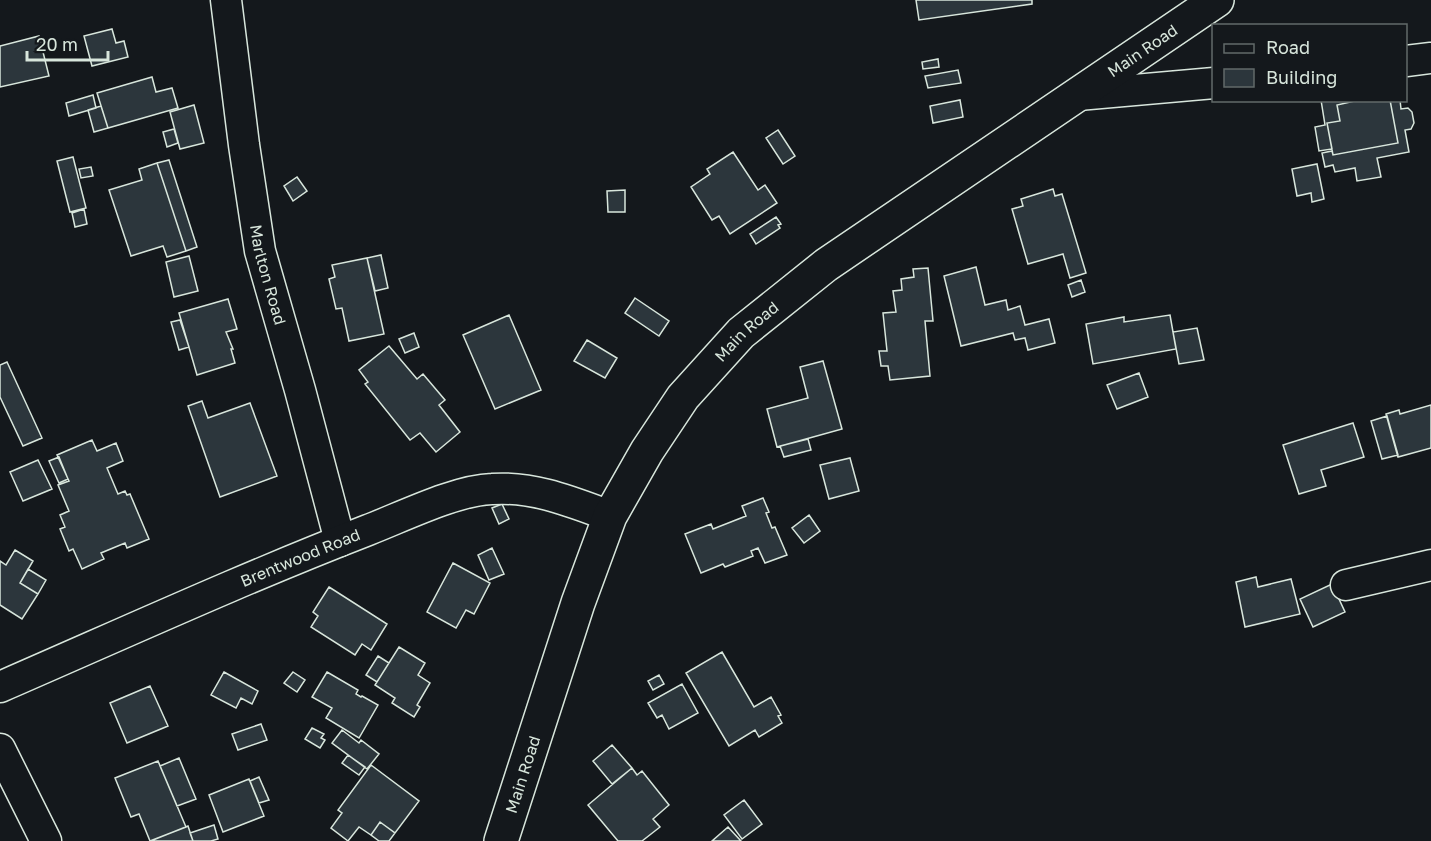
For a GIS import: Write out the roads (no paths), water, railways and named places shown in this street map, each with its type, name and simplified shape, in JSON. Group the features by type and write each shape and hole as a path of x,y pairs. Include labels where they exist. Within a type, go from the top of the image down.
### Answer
{"main road":[{"name":"Main Road","path":"501,841 578,603 610,516 647,451 683,397 741,333 826,265 1217,0"}],"street":[{"name":"Marlton Road","path":"226,0 260,251 300,390 339,541"},
{"path":"1407,61 1431,58"},
{"path":"1078,95 1212,83"},
{"name":"Brentwood Road","path":"0,687 339,541 450,498 490,489 518,489 550,494 610,516"},
{"path":"1346,585 1431,566"},
{"path":"0,749 46,841"}]}
